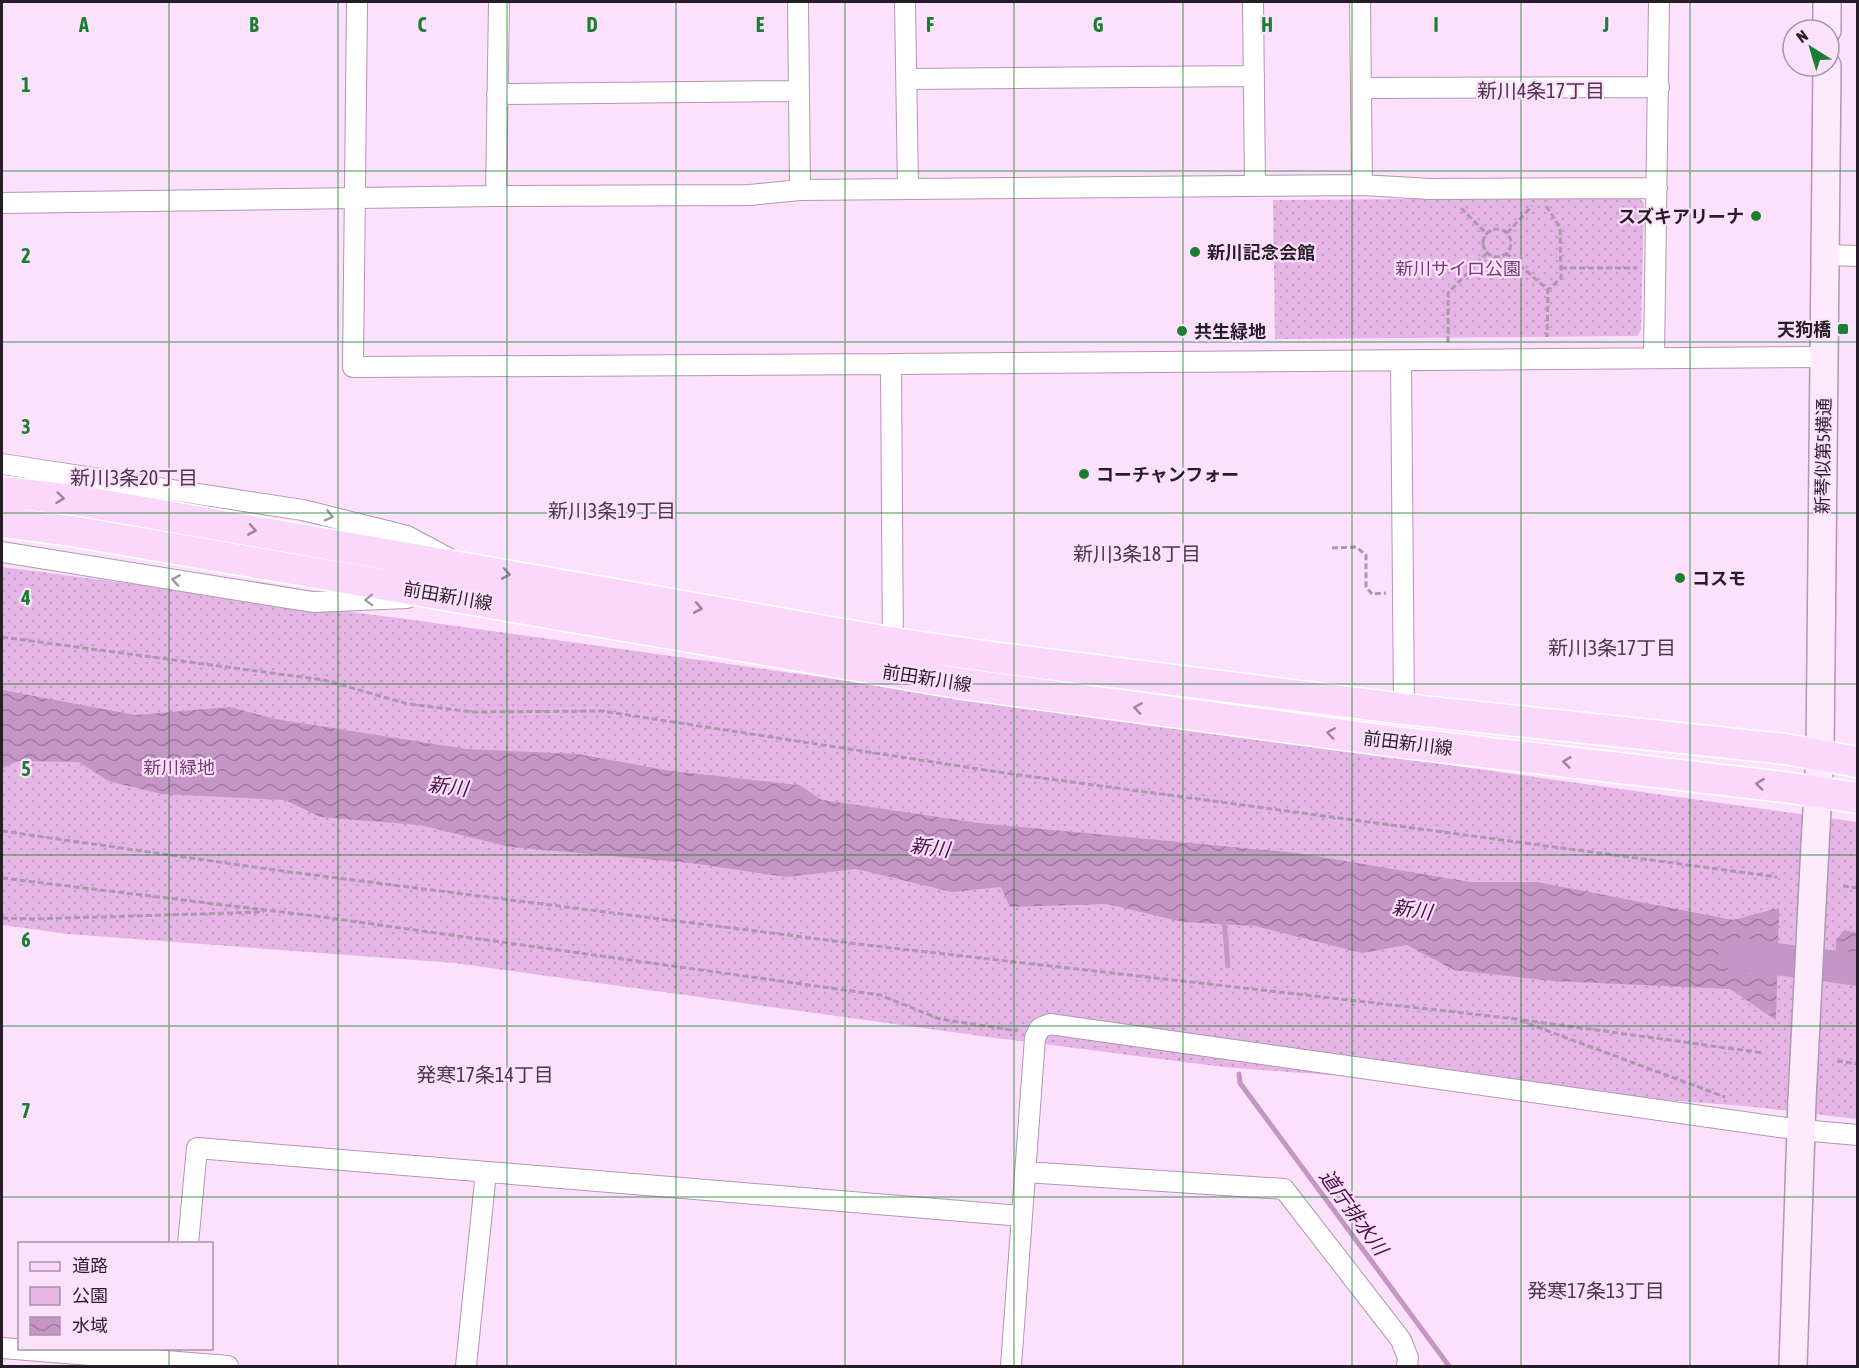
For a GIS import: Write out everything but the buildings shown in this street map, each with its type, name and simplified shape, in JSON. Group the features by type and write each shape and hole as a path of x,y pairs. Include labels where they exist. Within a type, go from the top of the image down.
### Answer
{"main road":[{"name":"前田新川線","path":"2,492 86,501 894,643 1404,709 1785,749 1857,762"},
{"name":"前田新川線","path":"2,522 71,531 963,684 1372,739 1857,798"}],"street":[{"path":"357,2 353,367 1825,357"},
{"path":"496,196 499,2"},
{"path":"798,2 800,190"},
{"path":"905,2 908,189"},
{"path":"1253,2 1255,185"},
{"path":"1360,2 1362,185"},
{"path":"1654,358 1659,2"},
{"path":"1827,2 1827,18"},
{"path":"907,79 1254,76"},
{"name":"新琴似第5横通","path":"1793,1366 1802,1100 1820,755 1827,78"},
{"path":"1362,88 1659,87"},
{"path":"497,94 799,91"},
{"path":"2,203 750,195 800,190 1255,185 1362,185 1430,189 1657,188"},
{"path":"1826,255 1857,256"},
{"path":"1401,360 1404,709"},
{"path":"891,364 894,643 892,672"},
{"path":"2,464 303,510 407,536 464,567"},
{"path":"2,552 313,602 448,596"},
{"path":"1011,1366 1035,1038 1040,1028 1050,1024 1801,1130 1857,1135"},
{"path":"188,1242 197,1148 1022,1216"},
{"path":"466,1366 486,1172"},
{"path":"1025,1172 1284,1189 1401,1340 1408,1358 1407,1366"},
{"path":"2,1348 18,1349"},
{"path":"46,1350 178,1356 228,1366"}],"path":[{"path":"1540,198 1560,227 1561,278 1548,290 1547,337"},
{"path":"1458,205 1486,233"},
{"path":"1507,233 1534,205"},
{"path":"1499,229 1507,233 1511,245 1506,253 1499,257 1487,254 1482,241 1486,233 1499,229"},
{"path":"1506,253 1548,290"},
{"path":"1448,342 1448,293 1487,254"},
{"path":"1561,268 1642,268"},
{"path":"1332,548 1356,547 1366,555 1366,587 1372,594 1387,593"},
{"path":"2,638 324,680 408,704 473,712 602,711 1005,773 1777,877"},
{"path":"2,831 282,872 866,945 1516,1019 1764,1053"},
{"path":"2,878 274,911 880,995 940,1019 1019,1032"},
{"path":"1843,886 1857,888"},
{"path":"2,918 32,920 274,911"},
{"path":"1516,1019 1725,1097"},
{"path":"1837,1061 1857,1064"}],"green space":[{"name":"新川サイロ公園","path":"1638,197 1644,203 1641,330 1637,336 1275,339 1273,200"},
{"name":"新川緑地","path":"2,567 413,620 1857,822 1857,1119 1745,1106 1223,1067 454,963 68,934 2,925"}],"water":[{"path":"2,690 135,715 230,707 275,719 466,749 578,754 671,771 799,785 822,800 979,823 1297,853 1470,882 1537,882 1733,920 1779,908 1776,1020 1730,989 1554,981 1454,970 1407,945 1362,953 1255,926 1183,922 1107,904 1010,907 1001,887 952,892 856,869 786,877 691,863 510,847 420,825 320,817 285,800 162,794 108,781 79,762 18,761 2,768"},
{"path":"1844,930 1857,933 1857,986 1835,976 1836,940"}],"waterway":[{"name":"道庁排水川","path":"1224,920 1228,966"},
{"name":"新川","path":"1734,953 1858,970"},
{"name":"道庁排水川","path":"1239,1074 1240,1083 1449,1366"}],"place":[{"name":"スズキアリーナ","path":"1756,216"},
{"name":"新川記念会館","path":"1195,252"},
{"name":"天狗橋","path":"1843,329"},
{"name":"共生緑地","path":"1182,331"},
{"name":"コーチャンフォー","path":"1084,474"},
{"name":"コスモ","path":"1680,578"}],"district":[{"name":"新川4条17丁目","path":"1541,90"},
{"name":"新川3条20丁目","path":"134,477"},
{"name":"新川3条19丁目","path":"612,510"},
{"name":"新川3条18丁目","path":"1137,553"},
{"name":"新川3条17丁目","path":"1612,647"},
{"name":"発寒17条14丁目","path":"485,1074"},
{"name":"発寒17条13丁目","path":"1596,1290"}]}
